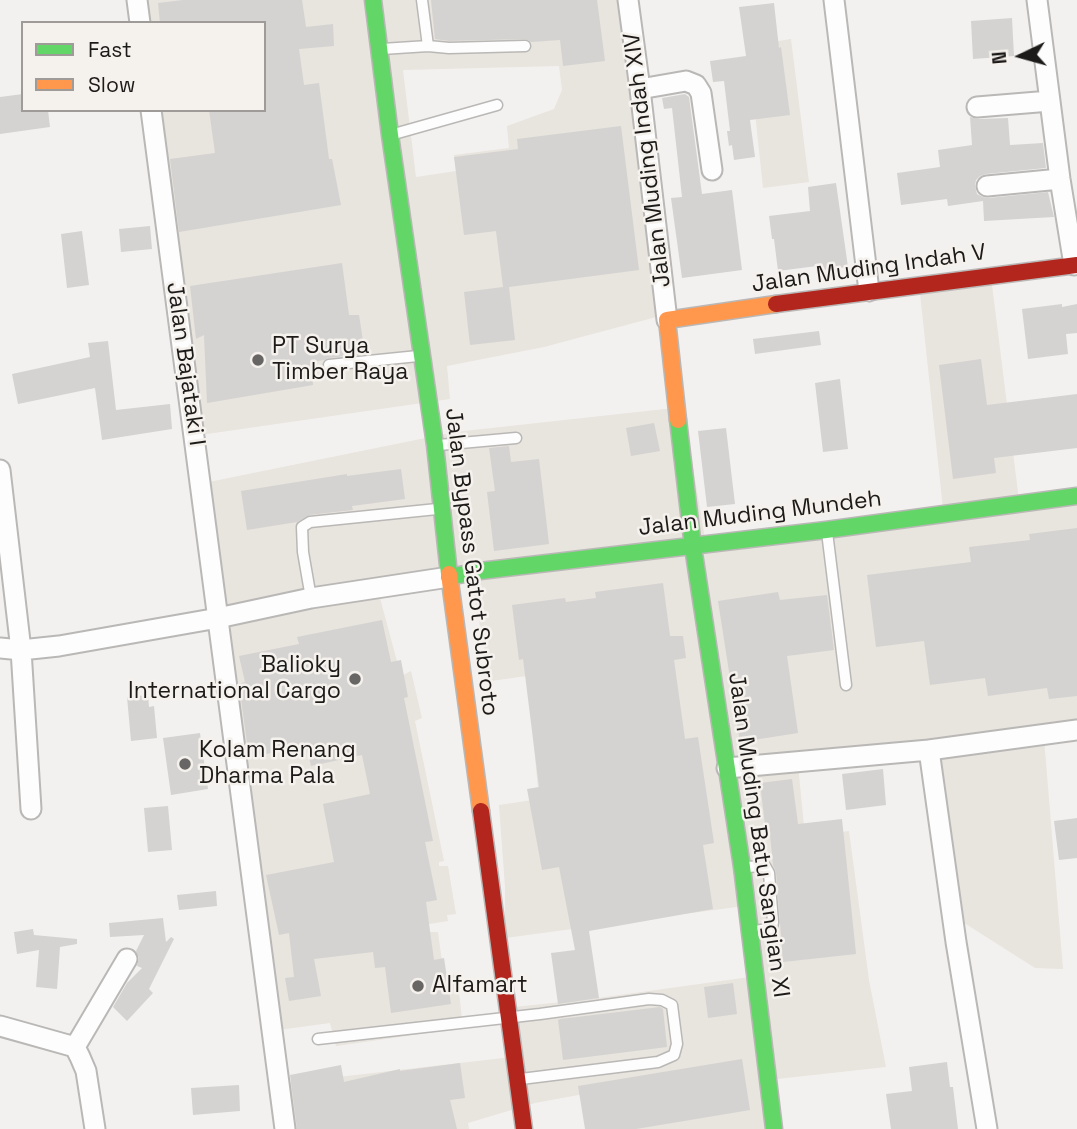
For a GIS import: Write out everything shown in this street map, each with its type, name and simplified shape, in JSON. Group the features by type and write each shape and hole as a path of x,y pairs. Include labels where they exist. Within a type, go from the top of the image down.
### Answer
{"street":[{"path":"136,0 140,21"},
{"name":"Jalan Bypass Gatot Subroto","path":"373,0 435,445 440,509 524,1129"},
{"name":"Jalan Muding Indah XIV","path":"628,0 667,320"},
{"path":"834,0 869,291"},
{"path":"1037,0 1060,179 1075,265"},
{"path":"640,89 686,82 696,85 701,93 712,170"},
{"path":"977,107 1050,101"},
{"name":"Jalan Bajataki I","path":"151,112 285,1129"},
{"path":"987,186 1060,179"},
{"name":"Jalan Muding Indah V","path":"667,320 1075,265"},
{"name":"Jalan Muding Batu Sangian XI","path":"667,320 693,547 742,867 774,1129"},
{"path":"0,470 21,650 31,809"},
{"name":"Jalan Muding Mundeh","path":"449,577 1077,496"},
{"path":"0,648 21,650 59,646 218,618 311,598 449,577"},
{"path":"727,768 929,750 1077,730"},
{"path":"929,750 956,942 987,1129"},
{"path":"75,1047 127,959"},
{"path":"0,1026 75,1047 86,1071 95,1129"}],"lane":[{"path":"422,0 428,46"},
{"path":"380,50 428,46 525,46"},
{"path":"390,135 497,105"},
{"path":"329,365 422,356"},
{"path":"435,445 516,438"},
{"path":"311,598 303,552 302,527 310,522 440,509"},
{"path":"826,530 846,685"},
{"path":"742,867 765,866 769,873 772,928 750,932"},
{"path":"318,1039 649,999 662,1000 672,1005 677,1044 674,1055 658,1062 517,1080"}],"shaded area":[{"path":"145,0 632,0 675,312 544,347 447,366 450,399 193,436 157,112 266,112 266,21 147,21","holes":["559,66 562,90 554,109 507,126 509,148 454,155 456,171 416,177 403,70"]},
{"path":"791,39 809,182 763,188 748,46"},
{"path":"991,277 1020,508 1077,497 1077,733 1044,738 1063,969 1035,968 958,919 931,757 798,764 805,837 849,831 869,980 886,1067 777,1079 782,1129 588,1129 584,1094 535,1103 468,1123 469,1129 283,1129 277,1084 521,1056 514,1007 757,976 744,906 505,938 505,887 499,805 539,799 527,676 491,681 470,576 377,587 401,676 411,671 422,718 415,721 444,861 439,862 439,866 448,866 456,914 447,915 448,921 429,924 430,932 438,932 444,976 457,974 463,1028 336,1046 330,1023 271,1031 199,484 455,432 683,407 707,551 944,518 919,284"}],"building":[{"path":"183,0 302,0 306,27 333,24 334,46 299,49 304,85 319,83 329,159 332,159 341,205 179,232 170,159 215,153 209,112 266,112 266,21 160,21 158,3"},
{"path":"431,0 597,0 605,61 563,66 560,40 531,42 525,39 435,39"},
{"path":"774,3 790,115 750,120 755,157 734,160 727,131 730,131 724,81 713,82 710,61 746,56 739,7"},
{"path":"1012,18 1014,56 973,59 971,21"},
{"path":"21,94 21,112 48,112 50,127 0,134 0,97"},
{"path":"685,94 689,97 702,194 732,190 742,270 682,278 671,198 682,197 672,108 664,109 662,98"},
{"path":"970,117 1008,118 1010,145 1043,143 1046,168 980,176 975,186 977,194 988,198 1048,192 1054,217 984,221 983,201 948,206 947,199 901,205 897,173 940,167 938,150 972,145"},
{"path":"621,126 639,270 509,287 515,340 470,345 464,292 503,287 496,231 464,235 454,157 518,149 517,139"},
{"path":"836,183 848,267 817,271 817,266 778,271 769,216 810,211 808,187"},
{"path":"150,226 152,249 121,252 119,229"},
{"path":"82,231 89,285 67,288 61,234"},
{"path":"342,263 349,315 359,315 365,354 312,362 313,385 207,403 204,335 196,339 190,286"},
{"path":"1062,304 1062,307 1077,304 1077,333 1066,334 1068,354 1028,359 1022,309"},
{"path":"819,331 821,345 755,354 753,339"},
{"path":"108,341 116,410 170,404 172,429 102,440 95,388 18,404 12,374 90,357 88,343"},
{"path":"981,359 987,405 1077,394 1077,448 994,458 996,473 953,479 939,365"},
{"path":"840,379 848,449 823,452 815,383"},
{"path":"654,423 660,451 631,456 626,428"},
{"path":"726,428 735,504 707,507 698,431"},
{"path":"509,446 511,462 539,459 549,544 494,551 487,492 495,491 489,448"},
{"path":"401,469 405,499 352,506 353,510 309,515 297,522 247,530 241,491 347,474"},
{"path":"1077,528 1077,696 1049,699 1047,688 988,696 985,678 930,685 924,641 876,647 867,575 971,562 969,547 1030,540 1029,534"},
{"path":"663,583 670,636 683,636 686,658 674,660 685,739 698,737 714,843 703,845 713,909 589,931 599,998 558,1004 551,953 575,950 559,867 542,870 527,789 539,787 523,659 519,660 512,605 565,598 566,602 596,598 595,592"},
{"path":"778,592 780,600 827,595 834,650 787,656 798,733 740,742 718,601"},
{"path":"382,620 391,662 401,660 408,697 404,698 433,841 425,842 437,900 426,902 434,960 444,958 451,1004 391,1013 385,967 375,968 373,952 314,959 321,996 289,1001 285,978 294,977 289,933 279,935 266,875 334,862 323,804 370,794 362,755 311,766 306,745 249,758 239,684 245,682 239,656 299,644 297,637"},
{"path":"148,695 149,707 154,706 157,738 131,741 127,697"},
{"name":"Kolam Renang Dharma Pala","path":"200,733 208,789 171,795 163,738"},
{"path":"883,769 886,805 846,810 842,774"},
{"path":"792,779 798,824 842,819 856,954 783,962 776,872 769,825 765,825 760,783"},
{"path":"168,806 172,850 148,852 144,808"},
{"path":"1077,818 1077,858 1059,860 1054,821"},
{"path":"216,891 217,906 179,910 177,895"},
{"path":"163,918 166,942 171,937 174,939 149,989 153,993 127,1021 113,1007 127,983 142,968 137,966 139,958 136,951 144,935 110,937 109,923"},
{"path":"33,929 34,935 77,939 77,944 60,947 57,989 36,987 39,950 17,954 14,932"},
{"path":"733,983 737,1014 708,1018 704,987"},
{"path":"660,1007 663,1009 667,1047 563,1060 558,1020"},
{"path":"742,1059 750,1110 636,1129 585,1129 578,1086"},
{"path":"947,1062 958,1129 891,1129 886,1094 912,1091 909,1067"},
{"path":"460,1063 465,1098 450,1100 457,1129 297,1129 290,1075 341,1065 344,1082 400,1069"},
{"path":"239,1085 240,1111 193,1115 191,1088"}],"traffic: fast":[{"path":"373,0 435,445 449,574"},
{"path":"678,420 693,547 742,867 774,1129"},
{"path":"449,577 1077,496"}],"traffic: slow":[{"path":"678,420 667,320 776,304"},
{"path":"449,574 481,811"}],"traffic: jam":[{"path":"776,304 1077,265"},
{"path":"481,811 524,1129"}],"place":[{"name":"PT Surya Timber Raya","path":"258,360"},
{"name":"Balioky International Cargo","path":"355,679"},
{"name":"Kolam Renang Dharma Pala","path":"185,764"},
{"name":"Alfamart","path":"418,986"}]}
